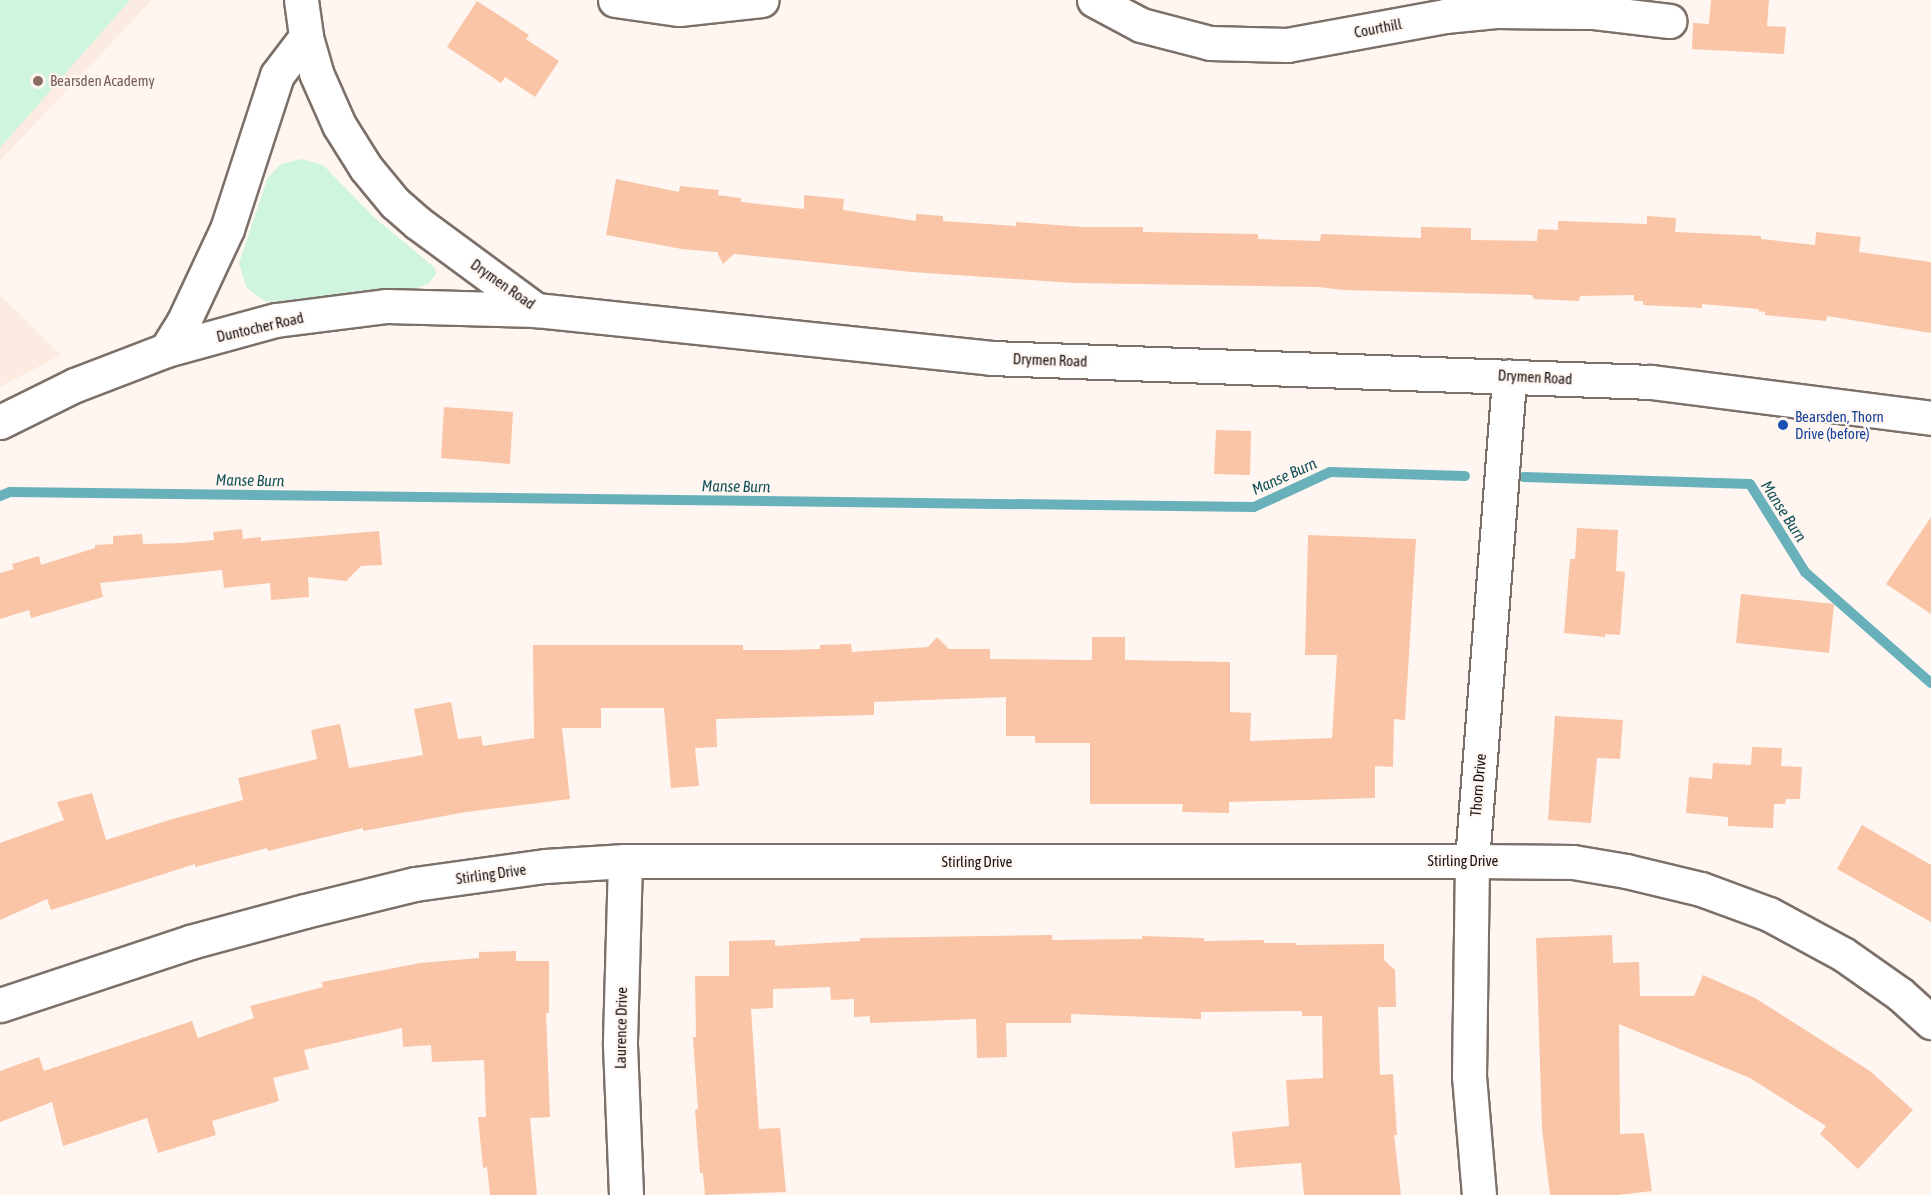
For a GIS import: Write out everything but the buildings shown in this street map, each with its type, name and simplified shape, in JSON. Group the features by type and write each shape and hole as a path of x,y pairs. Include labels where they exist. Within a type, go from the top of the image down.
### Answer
{"street":[{"name":"Drymen Road","path":"302,0 306,37 316,73 339,125 366,168 395,203 418,223 536,310 991,358 1509,375 1651,382 1931,418"},
{"path":"615,0 679,9 762,0"},
{"name":"Courthill","path":"1094,0 1141,25 1210,43 1287,45 1445,16 1496,11 1594,12 1669,21"},
{"path":"166,350 183,323 227,229 278,75 306,37"},
{"name":"Duntocher Road","path":"0,422 75,385 166,350 276,320 387,306 536,310"},
{"name":"Thorn Drive","path":"1479,1195 1469,1076 1472,861 1509,375"},
{"name":"Stirling Drive","path":"0,1005 190,942 404,887 545,866 625,861 1472,861 1573,862 1626,871 1701,889 1769,914 1844,954 1900,994 1931,1022"},
{"name":"Laurence Drive","path":"625,861 620,1045 626,1195"}],"shaded area":[{"name":"Bearsden Academy","path":"0,0 152,0 0,161"},
{"path":"0,295 61,355 0,387"}],"green space":[{"name":"Bearsden Academy","path":"0,0 130,0 0,148"},
{"path":"302,159 323,165 375,218 435,268 436,274 429,283 417,288 352,293 277,303 264,301 246,287 239,263 268,177 281,164"}],"waterway":[{"name":"Manse Burn","path":"0,496 10,492 1254,507 1330,472 1465,476"},
{"name":"Manse Burn","path":"1524,477 1750,484 1805,572 1931,683"}],"place":[{"name":"Bearsden Academy","path":"38,81"},
{"name":"Bearsden, Thorn Drive (before)","path":"1783,425"}]}
